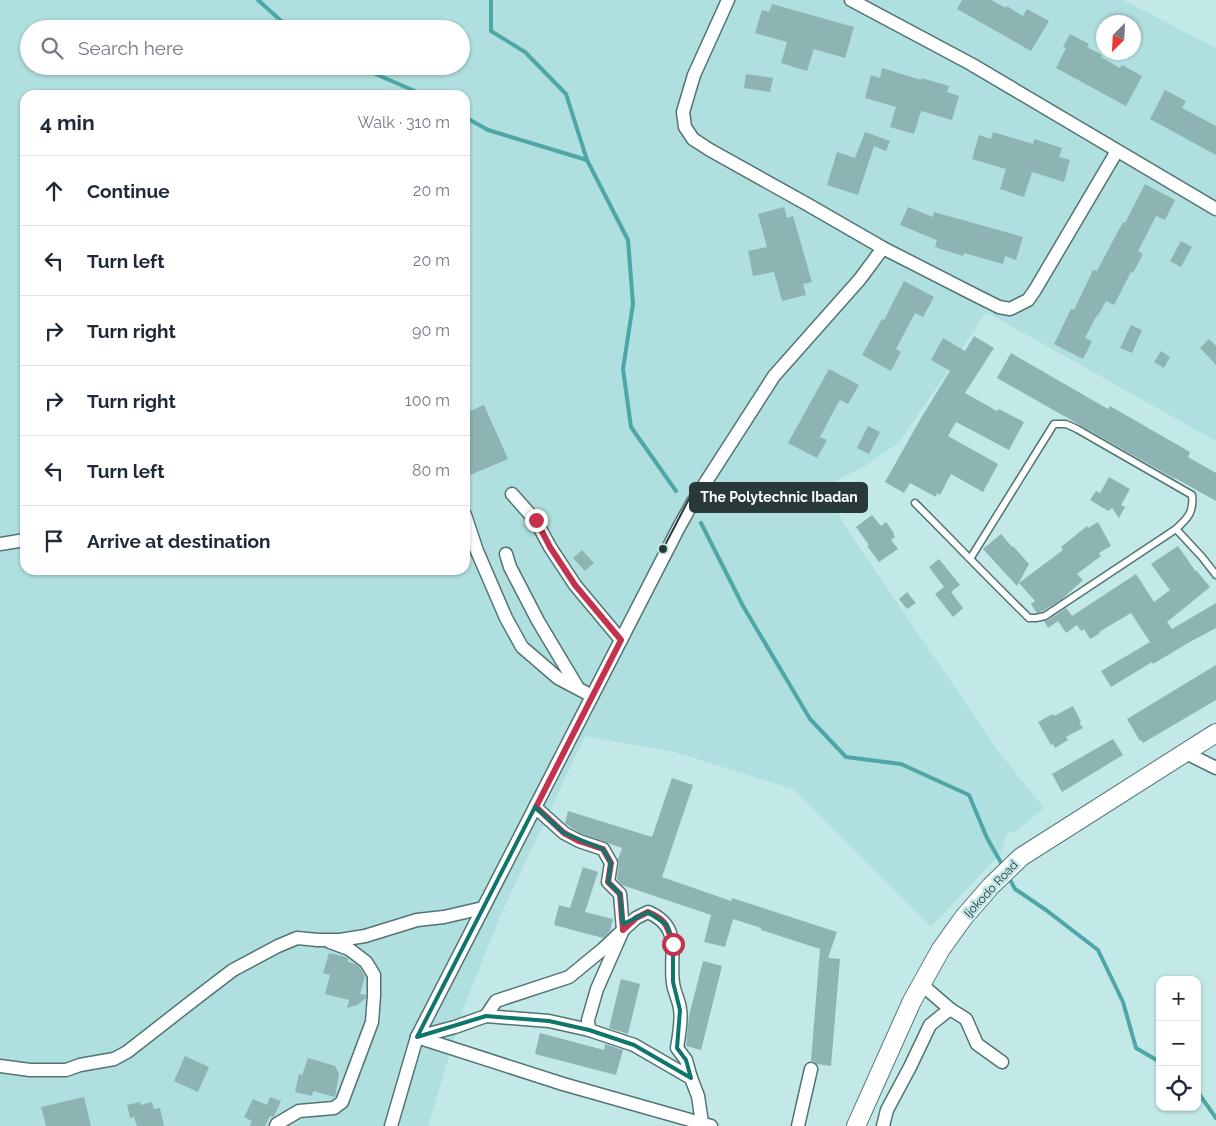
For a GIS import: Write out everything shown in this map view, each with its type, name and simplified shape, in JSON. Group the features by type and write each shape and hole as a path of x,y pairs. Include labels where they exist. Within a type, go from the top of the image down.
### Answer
{"main road":[{"name":"Ijokodo Road","path":"856,1126 921,984 964,917 991,886 1021,857 1216,733"}],"street":[{"path":"728,0 694,75 683,112 685,127 693,139 883,248 999,307 1010,310 1028,300 1117,151"},
{"path":"851,0 971,64 1216,209"},
{"path":"390,1126 417,1037 693,502 774,376 860,279 883,248"},
{"path":"512,494 536,520 550,547 575,585 621,640"},
{"path":"470,530 477,552 506,618 522,647 558,678 592,696"},
{"path":"0,544 20,541"},
{"path":"506,554 510,567 538,621 578,688"},
{"path":"1186,753 1216,768"},
{"path":"536,807 564,833 579,841 603,849 611,863 608,882 620,894 623,930 597,989 588,1020 589,1030"},
{"path":"0,1066 30,1070 66,1070 80,1065 114,1059 128,1052 233,970 278,946 298,938 340,940 365,936 418,920 444,917 483,908"},
{"path":"486,1016 496,1000 569,977 636,918 648,912 657,916 667,925 673,944 673,982 680,1010 677,1048 686,1060 706,1125"},
{"path":"276,1126 300,1111 334,1108 342,1102 372,1022 374,975 366,962 349,949 326,940"},
{"path":"921,984 950,1009 966,1019 977,1044 1002,1062"},
{"path":"883,1126 888,1110 930,1025 950,1009"},
{"path":"417,1037 486,1016 549,1021 589,1030 634,1046 691,1078"},
{"path":"417,1037 563,1084 706,1125"},
{"path":"798,1126 811,1069"}],"lane":[{"path":"915,503 970,559 1029,618 1036,618 1045,616 1176,529 1194,506 1192,495 1077,429 1066,424 1054,424 970,559"},
{"path":"1176,529 1216,575"}],"highlighted area":[{"path":"535,807 564,833 603,849 611,863 608,882 620,894 623,924 648,912 667,925 673,944 673,982 680,1010 677,1048 686,1060 691,1078 634,1045 589,1030 549,1021 486,1016 417,1037"}],"shaded area":[{"path":"0,0 1123,0 1216,48 1216,441 986,312 900,441 867,465 824,487 847,529 998,751 1044,808 1016,831 1007,833 1001,853 931,927 793,789 674,752 585,736 501,914 464,1007 428,1126 0,1126"}],"building":[{"path":"962,0 991,0 1006,8 1007,6 1023,16 1027,9 1049,21 1031,51 957,9"},
{"path":"772,4 854,27 845,58 814,49 807,71 781,63 787,42 755,33 762,10 769,12"},
{"path":"1070,34 1089,44 1087,47 1096,52 1096,60 1106,60 1120,68 1122,65 1142,76 1126,106 1056,68 1066,48 1063,47"},
{"path":"882,68 949,86 947,92 959,96 952,120 921,111 914,134 890,127 896,107 865,98 871,75 880,78"},
{"path":"746,74 773,78 770,92 744,88"},
{"path":"1165,90 1186,101 1182,108 1216,126 1216,155 1150,119"},
{"path":"865,132 890,141 886,151 874,146 858,195 827,185 837,152 855,158"},
{"path":"993,132 1033,144 1034,139 1062,148 1059,157 1070,160 1064,182 1032,172 1024,197 1000,189 1006,169 972,159 979,135 991,139"},
{"path":"1145,184 1175,200 1165,220 1156,216 1138,251 1143,254 1133,273 1131,272 1114,305 1106,301 1097,315 1085,338 1092,341 1083,359 1054,344 1071,309 1074,310 1093,270 1097,271"},
{"path":"784,207 787,218 793,216 812,282 803,284 806,295 782,301 774,272 753,276 748,251 767,247 758,214"},
{"path":"908,207 933,217 934,212 1023,237 1016,260 1005,256 1003,264 964,253 963,256 935,247 937,240 900,225"},
{"path":"1181,241 1192,247 1181,267 1170,261"},
{"path":"904,281 934,297 923,317 915,313 896,349 901,352 891,371 862,355 882,319 884,320"},
{"path":"1131,325 1142,330 1132,353 1120,348"},
{"path":"974,336 994,348 965,393 997,411 999,409 1024,422 1009,450 956,422 948,436 998,464 983,492 951,474 940,495 937,493 936,497 910,483 904,493 885,482 950,371 931,360 943,338 965,351"},
{"path":"1209,339 1216,346 1216,365 1200,348"},
{"path":"1161,351 1170,357 1164,368 1154,362"},
{"path":"1011,353 1108,409 1110,406 1190,452 1188,457 1216,473 1216,501 997,378"},
{"path":"829,369 859,385 848,404 840,400 820,437 827,440 817,458 788,443"},
{"path":"484,405 508,459 470,475 470,411"},
{"path":"868,426 880,432 869,454 857,448"},
{"path":"1109,477 1130,489 1121,505 1125,507 1119,518 1112,508 1108,511 1090,500 1096,491 1100,493"},
{"path":"872,515 881,526 886,522 894,533 895,537 891,540 898,549 879,562 856,527"},
{"path":"1098,522 1111,546 1099,553 1101,556 1077,574 1083,580 1061,600 1037,613 1031,604 1035,601 1019,583 1063,550 1061,547 1087,526 1088,528"},
{"path":"1001,534 1029,564 1017,586 983,549"},
{"path":"1178,546 1196,572 1196,570 1210,587 1167,622 1172,629 1216,603 1216,628 1153,664 1152,662 1111,687 1101,671 1150,642 1131,613 1090,639 1084,629 1081,631 1077,625 1066,633 1058,621 1048,628 1044,621 1066,608 1072,616 1136,574 1154,602 1170,590 1151,564"},
{"path":"582,550 594,563 585,571 573,558"},
{"path":"939,559 960,585 951,592 963,608 953,617 935,594 944,587 929,567"},
{"path":"907,592 916,603 907,609 899,599"},
{"path":"1216,665 1216,700 1143,743 1140,741 1127,719"},
{"path":"1073,706 1081,722 1079,723 1083,728 1066,737 1068,740 1055,748 1053,744 1051,745 1038,722"},
{"path":"1113,739 1123,755 1062,792 1052,774"},
{"path":"672,778 693,785 662,877 731,901 732,898 837,932 828,958 840,959 831,1066 811,1061 820,949 733,919 725,947 704,942 711,915 622,885 617,879 618,859 622,848 582,834 565,823 568,811 652,837"},
{"path":"583,867 598,872 585,912 613,919 610,931 603,938 554,925 559,905 570,908"},
{"path":"329,953 346,957 348,962 360,968 365,976 360,994 366,995 366,998 357,1005 347,1008 349,1000 325,994 330,975 323,973"},
{"path":"703,961 722,966 701,1050 686,1046 689,1016"},
{"path":"621,979 640,984 628,1034 609,1028"},
{"path":"540,1033 604,1050 605,1044 623,1050 616,1075 535,1054"},
{"path":"185,1056 209,1067 198,1092 174,1081"},
{"path":"308,1058 335,1066 339,1074 335,1097 313,1091 312,1096 295,1092 299,1074 302,1075"},
{"path":"84,1097 91,1126 46,1126 41,1107"},
{"path":"270,1097 281,1101 274,1116 270,1116 265,1126 250,1126 252,1121 244,1117 253,1099 267,1105"},
{"path":"140,1102 141,1105 152,1102 154,1109 160,1108 164,1126 137,1126 134,1117 130,1118 127,1105"}],"waterway":[{"path":"258,0 280,20"},
{"path":"491,0 491,31 525,52 566,94 587,160 628,240 633,304 623,369 631,427 676,491"},
{"path":"378,75 412,90"},
{"path":"470,120 488,130 587,160"},
{"path":"701,523 743,606 810,719 846,757 901,764 969,795 987,838 1004,868"},
{"path":"1008,876 1015,889 1098,950 1123,1002 1136,1048 1156,1060"},
{"path":"1201,1097 1216,1118"}],"place":[{"name":"The Polytechnic Ibadan","path":"663,549"}],"route":[{"path":"536,520 550,547 575,585 621,640 536,807 564,833 579,841 603,849 611,863 608,882 620,894 623,930 636,918 648,912 657,916 667,925 673,944"}]}
